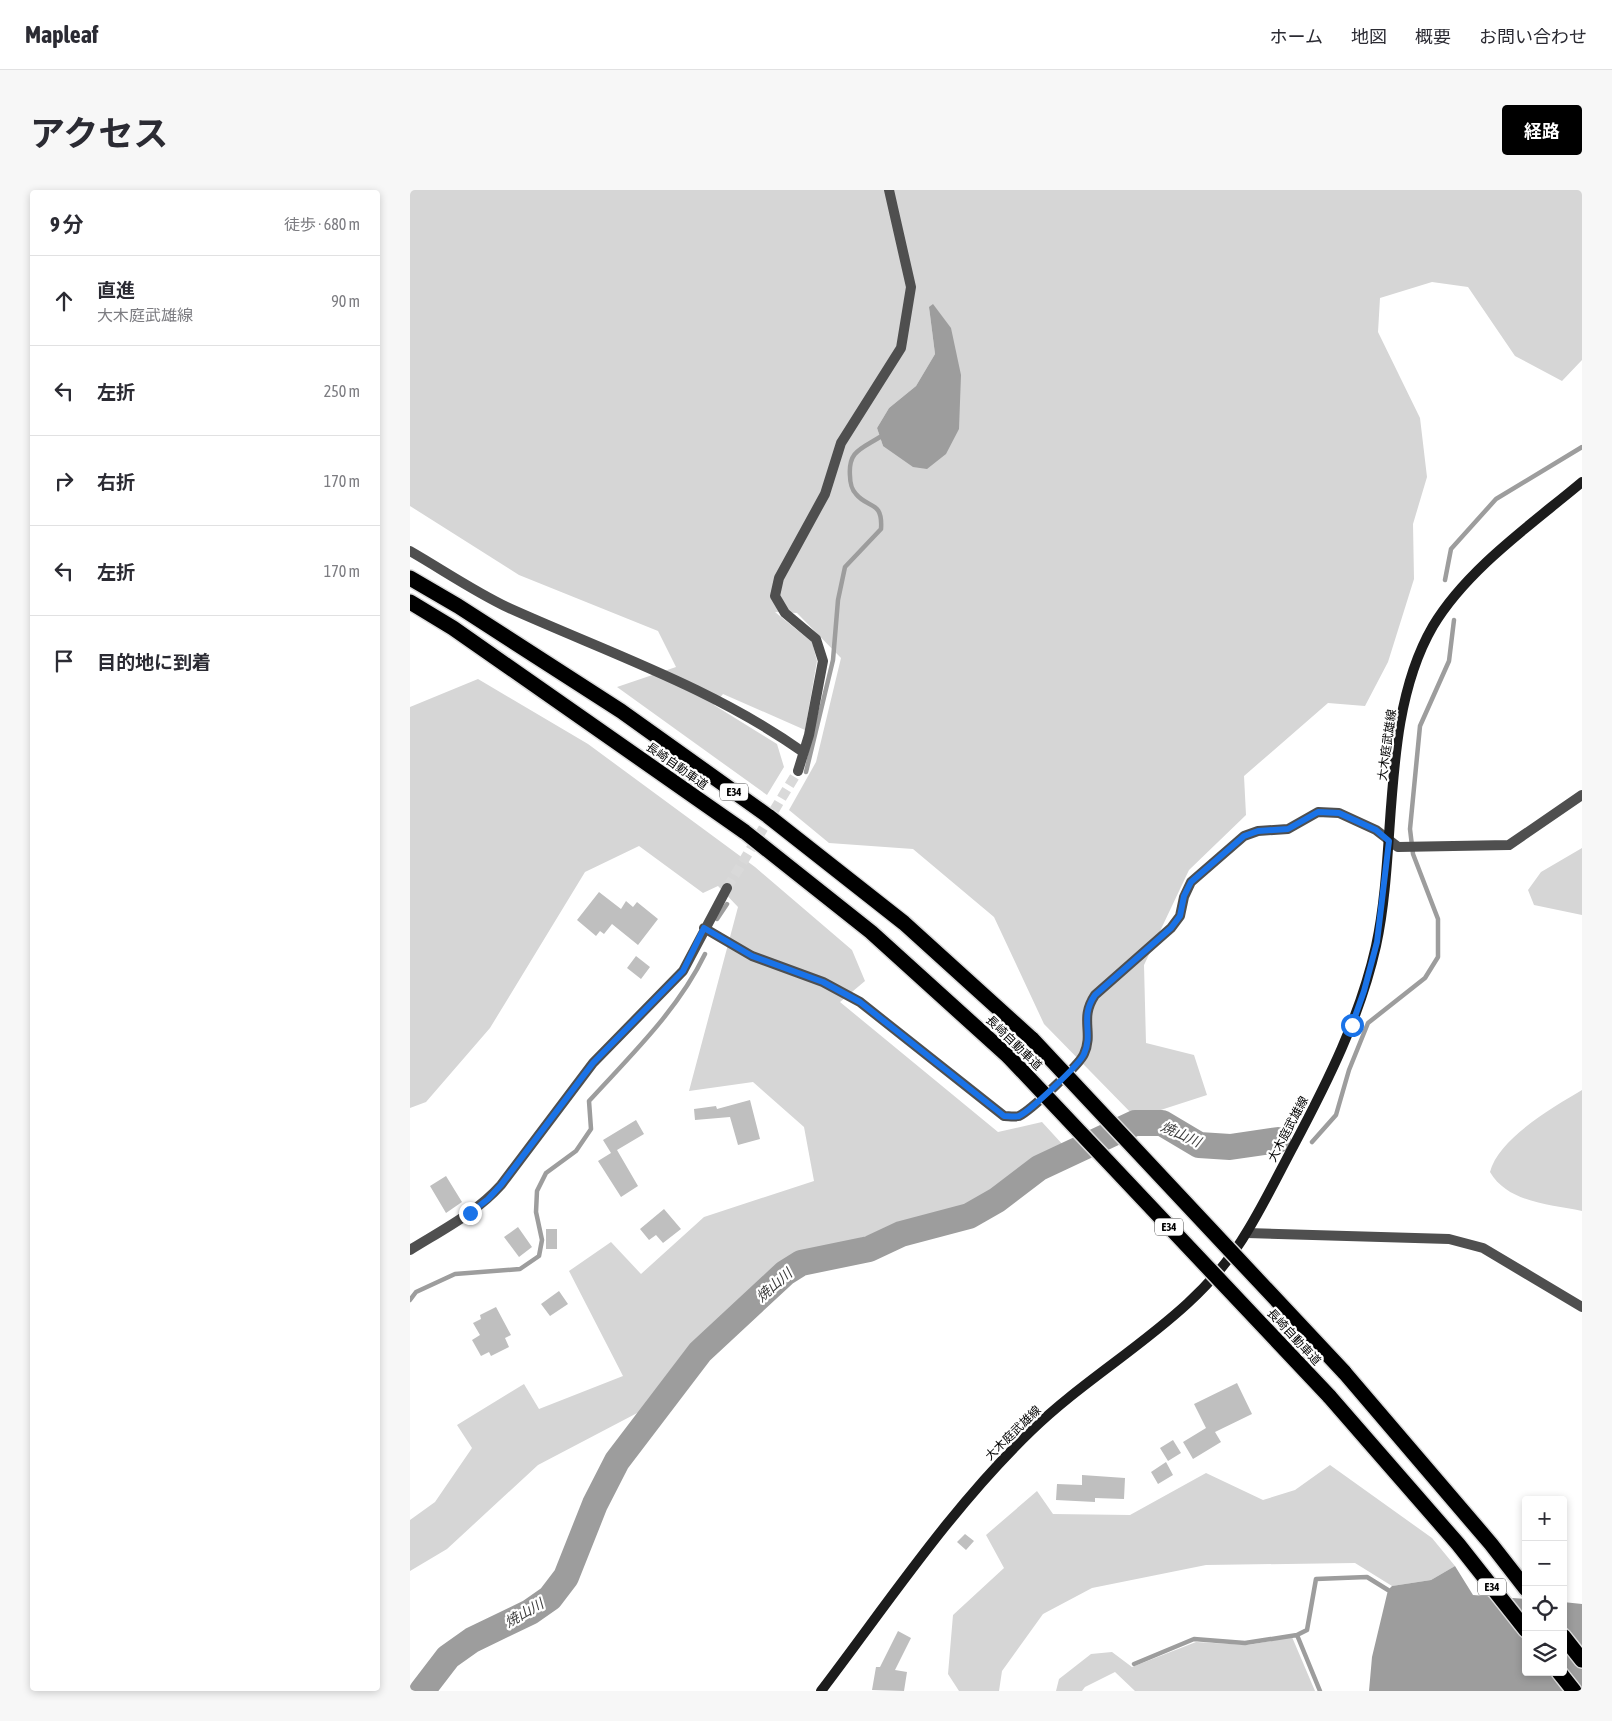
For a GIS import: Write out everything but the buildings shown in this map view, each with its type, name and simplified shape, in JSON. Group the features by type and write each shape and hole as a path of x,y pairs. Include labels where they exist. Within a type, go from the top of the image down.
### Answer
{"highway":[{"name":"長崎自動車道","path":"410,578 458,606 621,711 768,816 904,923 1032,1039 1344,1372 1491,1544 1524,1586"},
{"name":"長崎自動車道","path":"410,602 453,628 745,832 871,932 1009,1057 1329,1396 1458,1544 1522,1625"},
{"path":"1567,1641 1582,1660"},
{"path":"1562,1676 1574,1691"}],"main road":[{"name":"大木庭武雄線","path":"821,1691 983,1479 1056,1409 1169,1322 1207,1285 1247,1233 1324,1088 1352,1025 1364,991 1377,942 1389,841 1396,758 1412,671 1433,626 1458,592 1492,558 1582,482"}],"street":[{"path":"798,771 802,752 809,735 823,661 816,639 785,613 775,596 779,578 825,494 841,442 901,348 911,287 889,190"},
{"path":"410,551 507,607 686,684 769,728 802,752"},
{"path":"704,928 752,956 823,982 860,1002 1004,1116 1018,1116 1032,1108 1084,1056 1088,1042 1087,1006 1095,995 1171,928 1180,916 1184,896 1191,882 1244,836 1258,831 1288,829 1318,812 1325,812 1339,813 1376,830 1398,847 1509,845 1582,795"},
{"path":"410,1250 488,1199 593,1063 683,971 704,928 727,888"},
{"path":"1247,1233 1449,1239 1483,1248 1582,1307"}],"shaded area":[{"path":"410,190 1582,190 1582,360 1562,381 1515,356 1468,287 1432,282 1380,298 1378,332 1420,418 1427,477 1413,524 1414,579 1388,662 1365,706 1328,703 1244,776 1246,815 1189,870 1144,965 1146,1043 1194,1055 1207,1095 1136,1118 1044,1024 994,917 913,849 829,843 789,810 816,762 841,658 797,613 775,612 812,642 817,661 805,730 723,694 714,705 777,744 784,767 767,795 617,687 676,667 658,631 519,575 410,506","holes":["929,307 959,429 883,446 877,428 889,408 916,386 935,354"]},
{"path":"933,304 951,328 961,375 959,429 946,454 927,469 913,467 883,446 877,428 889,408 916,386 935,354 929,307"},
{"path":"478,679 588,744 755,867 852,950 865,981 840,1002 998,1132 1042,1122 1064,1146 986,1201 796,1257 680,1362 641,1411 538,1465 447,1549 410,1571 410,1520 435,1502 472,1448 457,1425 524,1384 539,1409 623,1376 569,1271 611,1242 641,1274 704,1217 814,1181 804,1127 753,1082 689,1091 738,907 718,886 703,893 639,846 585,872 490,1028 426,1102 410,1108 410,707"},
{"path":"1582,848 1582,915 1534,905 1528,890 1541,872"},
{"path":"1582,1090 1582,1211 1531,1201 1507,1190 1490,1172 1495,1160 1504,1148 1528,1125"},
{"path":"1330,1465 1432,1538 1455,1566 1431,1580 1392,1586 1355,1563 1206,1565 1092,1588 1043,1614 1002,1671 999,1691 959,1691 948,1674 953,1615 1004,1568 986,1535 1037,1491 1053,1514 1130,1515 1206,1473 1263,1500 1295,1490"},
{"path":"1455,1566 1473,1595 1522,1599 1522,1676 1567,1676 1567,1602 1582,1604 1582,1691 1369,1691 1372,1657 1388,1590 1392,1586 1431,1580"},
{"path":"1292,1637 1315,1691 1135,1691 1115,1672 1085,1687 1082,1691 1056,1691 1059,1679 1091,1654 1112,1652 1132,1667 1196,1642 1248,1645"}],"waterway":[{"path":"806,772 833,660 838,600 845,567 881,529 880,513 874,506 861,499 852,488 850,478 851,461 857,452 880,437"},
{"path":"1445,580 1451,549 1496,499 1582,447"},
{"path":"1312,1142 1336,1115 1349,1070 1368,1023 1425,978 1438,957 1438,919 1413,854 1410,829 1420,726 1449,661 1454,620"},
{"path":"717,919 727,904"},
{"path":"410,1300 416,1292 455,1274 520,1269 539,1256 542,1240 536,1212 537,1191 546,1173 576,1151 591,1129 589,1101 668,1013 694,975 705,954"},
{"name":"焼山川","path":"422,1691 448,1657 472,1640 530,1612 550,1598 566,1577 595,1504 617,1461 700,1352 785,1273 801,1263 869,1249 901,1234 969,1216 997,1200 1039,1168 1135,1123 1162,1123 1199,1145 1230,1147 1278,1140"},
{"path":"1297,1635 1307,1630 1316,1579 1367,1577 1388,1590"},
{"path":"1134,1664 1194,1639 1245,1643 1297,1635 1320,1691"}],"tunnel":[{"path":"727,888 798,771"}],"route":[{"path":"470,1213 488,1199 501,1185 593,1063 657,1000 683,971 704,928 752,956 823,982 860,1002 1004,1116 1018,1116 1032,1108 1084,1056 1088,1042 1087,1006 1095,995 1171,928 1180,916 1184,896 1191,882 1244,836 1258,831 1288,829 1318,812 1339,813 1376,830 1389,841 1377,942 1364,991 1352,1025"}]}
